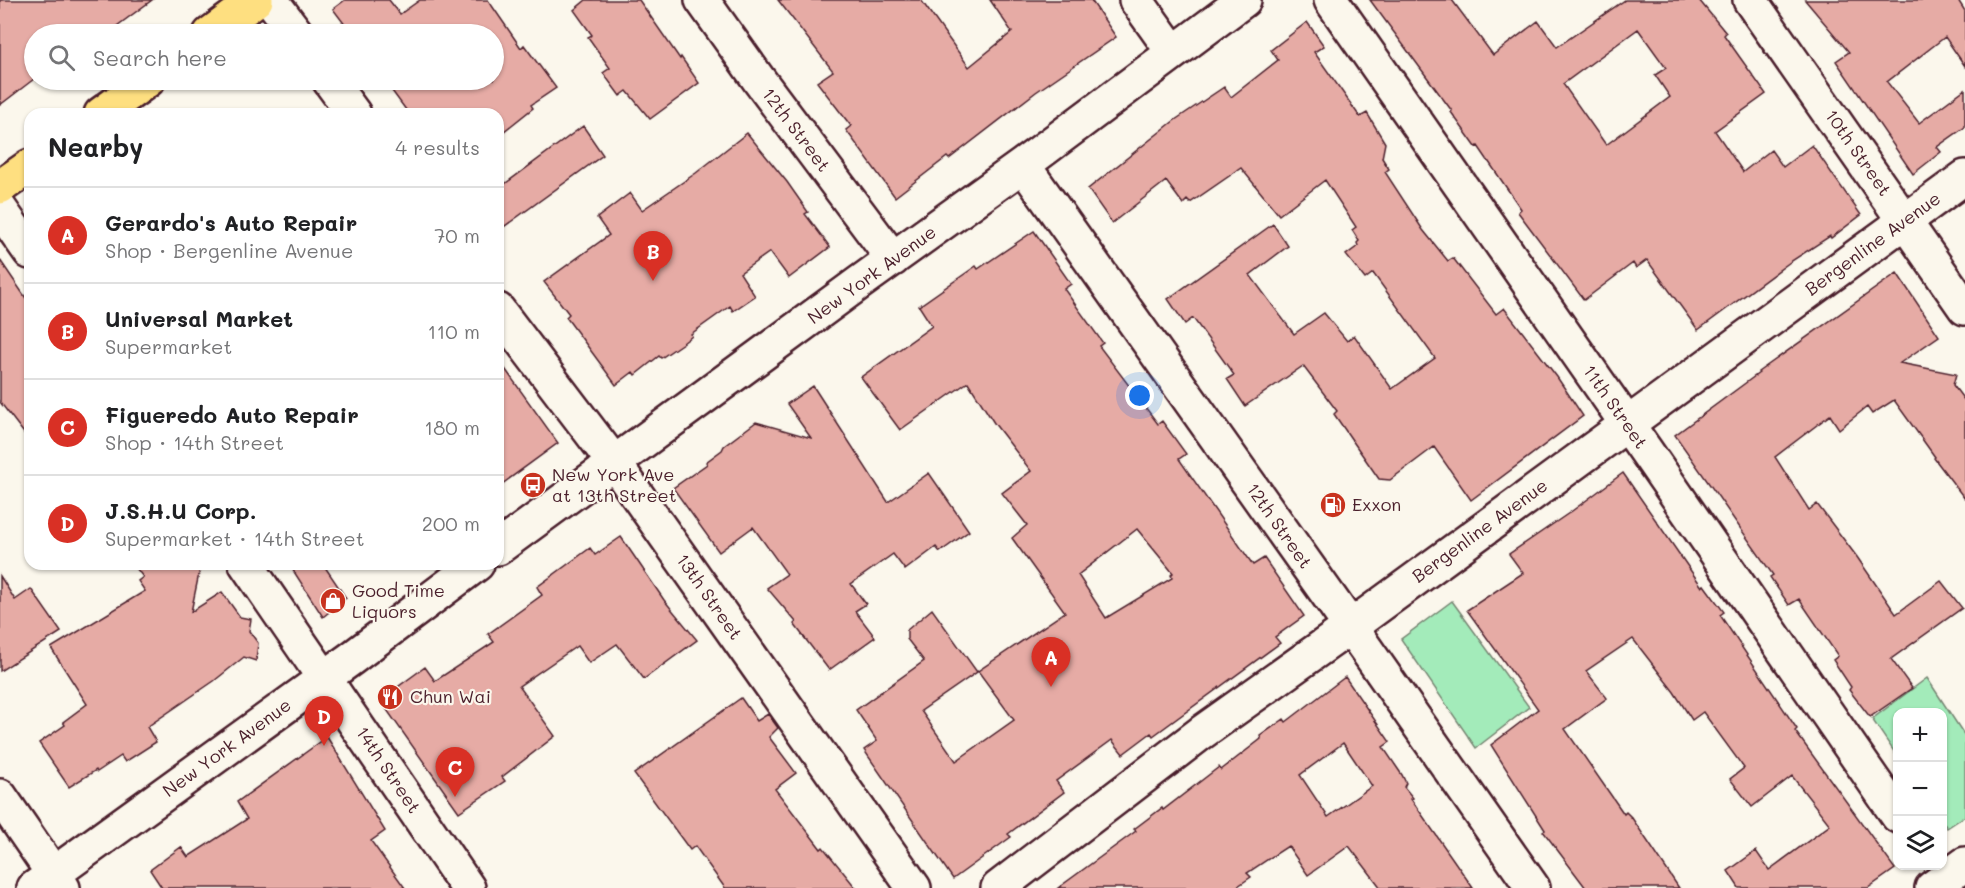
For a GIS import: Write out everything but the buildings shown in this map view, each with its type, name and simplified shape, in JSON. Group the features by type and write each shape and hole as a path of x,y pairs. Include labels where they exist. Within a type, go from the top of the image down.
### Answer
{"main road":[{"path":"224,24 256,0"},
{"path":"109,108 134,90"},
{"path":"0,187 24,170"}],"street":[{"path":"272,0 290,24"},
{"name":"12th Street","path":"702,0 893,259"},
{"path":"1136,0 1173,52"},
{"name":"New York Avenue","path":"504,544 1023,165 1244,0"},
{"name":"11th Street","path":"1331,0 1893,809"},
{"name":"10th Street","path":"1750,0 1965,308"},
{"path":"336,90 350,108"},
{"name":"12th Street","path":"1023,165 1533,888"},
{"name":"Bergenline Avenue","path":"998,888 1202,733 1965,177"},
{"path":"0,209 24,243"},
{"name":"13th Street","path":"504,318 615,464 914,888"},
{"name":"14th Street","path":"250,570 468,888"},
{"name":"New York Avenue","path":"50,883 469,570"},
{"path":"0,796 50,883"}],"green space":[{"path":"1452,601 1529,707 1476,748 1401,639"},
{"path":"1927,678 1947,708 1893,708 1893,750 1872,719"},
{"path":"1947,709 1965,736 1965,816 1947,828"}],"place":[{"name":"Universal Market","path":"653,281"},
{"name":"New York Ave at 13th Street","path":"533,485"},
{"name":"Exxon","path":"1333,505"},
{"name":"Good Time Liquors","path":"333,601"},
{"name":"Gerardo's Auto Repair","path":"1051,687"},
{"name":"Chun Wai","path":"390,697"},
{"name":"J.S.H.U Corp.","path":"324,746"},
{"name":"Figueredo Auto Repair","path":"455,797"}]}
